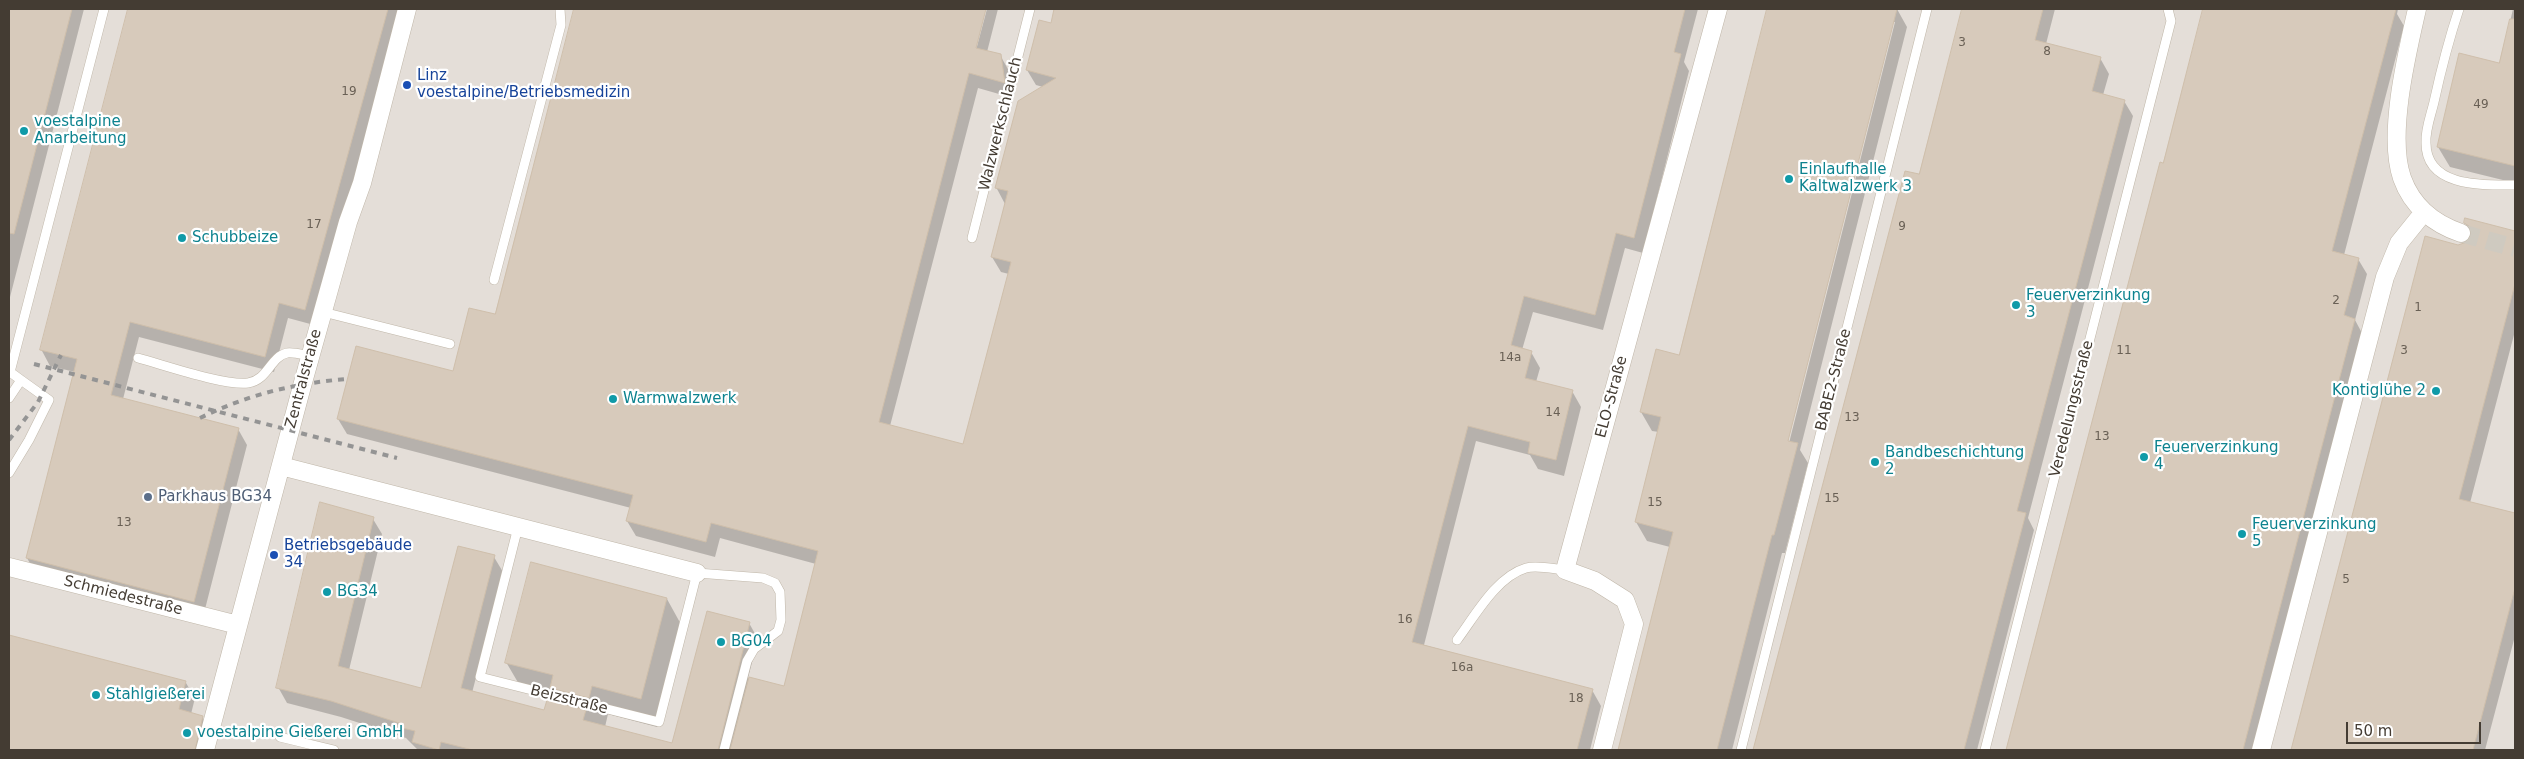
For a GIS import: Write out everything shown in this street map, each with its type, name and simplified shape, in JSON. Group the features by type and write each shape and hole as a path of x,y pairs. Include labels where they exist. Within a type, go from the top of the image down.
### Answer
{"street":[{"name":"Zentralstraße","path":"205,750 310,356 348,222 362,183 407,9"},
{"name":"ELO-Straße","path":"1565,570 1718,9"},
{"path":"2417,9 2406,56 2398,138 2402,178 2424,212 2436,223 2461,233"},
{"path":"2261,750 2385,277 2399,243 2424,212"},
{"path":"281,466 697,573"},
{"name":"Schmiedestraße","path":"9,567 238,625"},
{"path":"1565,570 1595,581 1625,600 1634,624 1602,750"}],"lane":[{"path":"9,473 29,440 49,400 10,372 104,9"},
{"path":"494,280 561,25 560,9"},
{"name":"Walzwerkschlauch","path":"972,238 1030,9"},
{"name":"BABE2-Straße","path":"1741,750 1926,9"},
{"name":"Veredelungsstraße","path":"1985,750 2171,20 2168,9"},
{"path":"2459,9 2443,62 2429,121 2425,142 2426,153 2431,163 2441,173 2466,184 2476,186 2515,185"},
{"path":"323,312 450,344"},
{"path":"138,358 232,383 240,383 259,380 280,356 288,353 310,356"},
{"path":"9,398 21,380"},
{"name":"Beizstraße","path":"518,527 480,677 659,722 697,573"},
{"path":"1457,640 1488,598 1509,577 1528,568 1565,570"},
{"path":"697,573 763,578 775,583 780,592 781,620 778,630 754,649 747,661 724,750"},
{"path":"280,737 334,750"}],"shaded area":[{"path":"9,9 2515,9 2515,750 9,750"}],"building":[{"name":"voestalpine Anarbeitung","path":"9,9 72,9 14,234 9,233"},
{"name":"Schubbeize","path":"128,9 388,9 305,310 279,303 265,357 130,322 111,395 239,428 194,602 26,558 77,359 40,350"},
{"name":"Warmwalzwerk","path":"574,9 986,9 976,48 1001,54 1005,83 969,73 879,422 963,444 1011,262 991,257 1008,191 995,188 1018,101 1056,78 1026,70 1039,20 1051,23 1054,9 1685,9 1674,52 1681,54 1634,238 1616,233 1595,315 1524,296 1511,345 1532,351 1525,378 1573,390 1556,460 1528,453 1530,442 1468,426 1412,642 1593,689 1577,750 730,750 749,677 784,686 818,551 711,523 706,542 626,521 633,495 337,419 356,346 453,371 469,308 495,314"},
{"name":"Einlaufhalle Kaltwalzwerk 3","path":"1767,9 1897,9 1788,441 1798,443 1774,535 1772,535 1717,750 1618,750 1673,532 1635,522 1661,417 1640,412 1656,349 1679,355"},
{"path":"1962,9 2043,9 2035,40 2101,57 2092,91 2125,100 2017,511 2026,513 1964,750 1753,750 1905,171 1919,174"},
{"path":"2203,9 2396,9 2332,251 2359,258 2344,315 2355,319 2243,750 2006,750 2160,162 2163,163"},
{"path":"2510,19 2515,19 2515,166 2437,147 2459,53 2499,63"},
{"name":"Kontiglühe 2","path":"2465,218 2515,231 2515,284 2459,499 2515,513 2515,588 2473,750 2291,750 2425,236 2458,245 2467,242 2472,232 2469,226 2464,223"},
{"name":"BG04","path":"320,502 374,517 338,666 421,688 458,546 495,555 461,688 544,710 547,700 586,710 583,720 672,743 707,611 750,622 718,750 473,750 441,742 439,750 412,742 415,731 398,727 399,723 331,701 276,688"},
{"path":"531,562 667,598 641,699 592,686 589,698 550,688 553,675 505,663"},
{"name":"Stahlgießerei","path":"9,635 186,681 179,709 203,716 195,750 9,750"}],"tunnel":[{"path":"2461,233 2515,248"}],"railway":[{"path":"9,440 38,402 61,355"},
{"path":"34,364 397,458"},
{"path":"200,418 235,403 272,391 347,379"}],"place":[{"name":"Linz voestalpine/Betriebsmedizin","path":"407,85"},
{"name":"voestalpine Anarbeitung","path":"24,131"},
{"name":"Einlaufhalle Kaltwalzwerk 3","path":"1789,179"},
{"name":"Schubbeize","path":"182,238"},
{"name":"Feuerverzinkung 3","path":"2016,305"},
{"name":"Kontiglühe 2","path":"2436,391"},
{"name":"Warmwalzwerk","path":"613,399"},
{"name":"Feuerverzinkung 4","path":"2144,457"},
{"name":"Bandbeschichtung 2","path":"1875,462"},
{"name":"Parkhaus BG34","path":"148,497"},
{"name":"Feuerverzinkung 5","path":"2242,534"},
{"name":"Betriebsgebäude 34","path":"274,555"},
{"name":"BG34","path":"327,592"},
{"name":"BG04","path":"721,642"},
{"name":"Stahlgießerei","path":"96,695"},
{"name":"voestalpine Gießerei GmbH","path":"187,733"}]}
